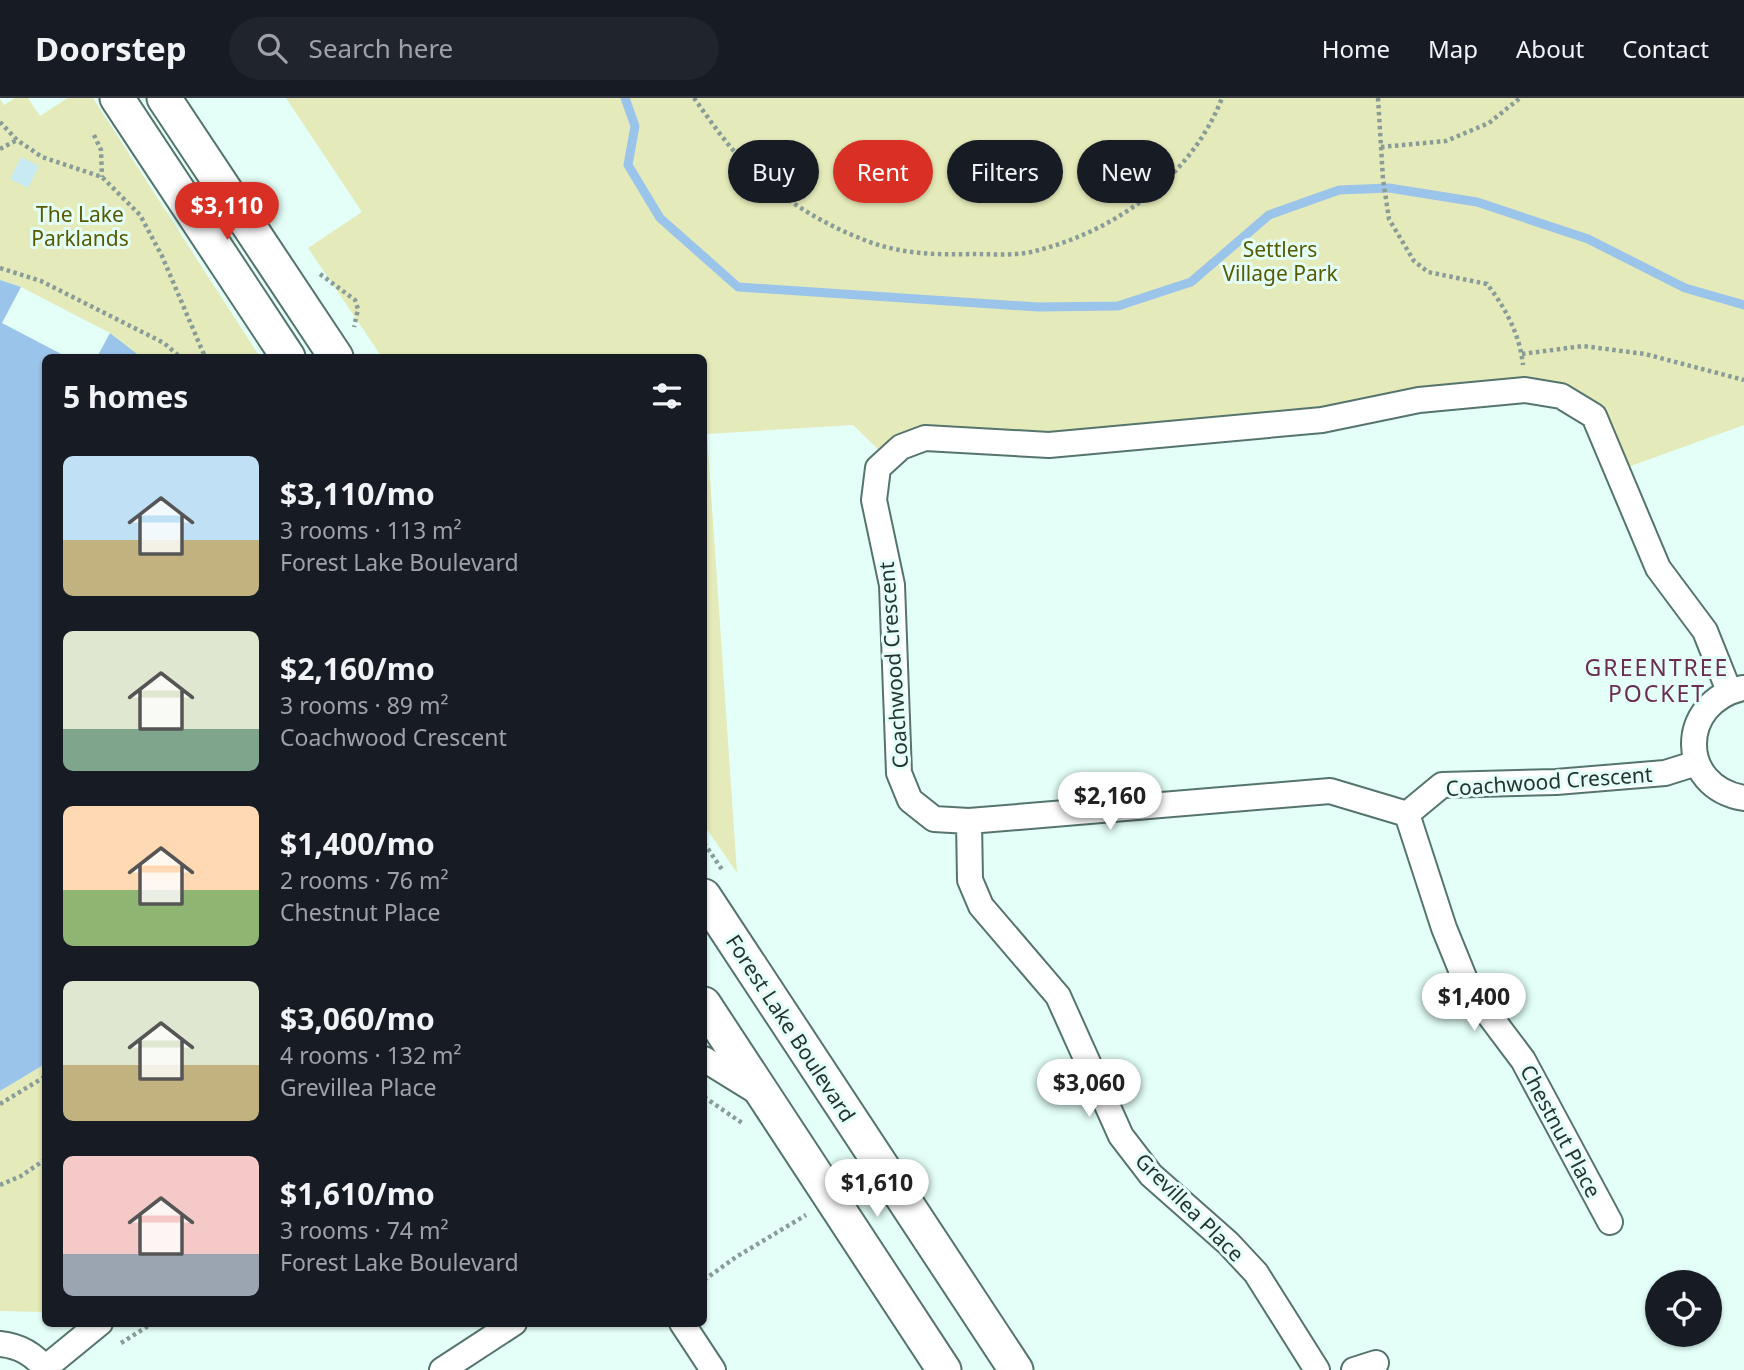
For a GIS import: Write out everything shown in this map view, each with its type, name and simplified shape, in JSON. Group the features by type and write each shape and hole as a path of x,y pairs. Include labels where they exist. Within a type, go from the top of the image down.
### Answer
{"main road":[{"path":"117,98 286,354"},
{"path":"164,98 334,354"},
{"name":"Forest Lake Boulevard","path":"707,905 714,926 1016,1370"},
{"path":"707,1009 944,1370"}],"street":[{"name":"Coachwood Crescent","path":"1697,763 1665,773 1556,782 1442,785 1407,814 1330,791 969,821 934,819 910,800 899,773 892,585 874,500 878,468 901,447 925,438 1049,445 1322,420 1419,400 1525,390 1561,396 1594,416 1658,568 1705,631 1736,689"},
{"path":"1736,689 1719,696 1702,713 1693,743 1697,763 1713,786 1730,796 1744,798"},
{"name":"Chestnut Place","path":"1407,814 1444,928 1468,987 1523,1060 1610,1222"},
{"name":"Grevillea Place","path":"969,821 970,880 981,906 1058,996 1121,1136 1151,1175 1228,1243 1256,1273 1317,1370"},
{"path":"707,1061 765,1097"},
{"path":"0,1343 31,1354 46,1369 95,1327"},
{"path":"442,1370 508,1327"},
{"path":"685,1327 713,1370"}],"path":[{"path":"694,98 728,144 762,180 812,214 862,239 901,252 939,255 1029,252 1079,236 1131,211 1179,169 1214,119 1222,98"},
{"path":"1378,98 1383,179 1389,219 1414,261 1428,272 1486,284 1504,306 1522,354 1525,390"},
{"path":"1381,147 1446,141 1489,123 1520,98"},
{"path":"0,122 17,140 42,158 102,177 140,215 162,257 204,354"},
{"path":"94,135 101,150 102,177"},
{"path":"0,149 17,140"},
{"path":"0,268 41,281 164,343 177,354"},
{"path":"1522,354 1583,346 1645,354 1744,380"},
{"path":"0,1104 42,1078"},
{"path":"0,1185 21,1176 42,1162"},
{"path":"707,1278 736,1257 812,1212"},
{"path":"115,1346 146,1327"}],"green space":[{"name":"The Lake Parklands","path":"15,98 28,98 40,116 68,98 93,98 258,354 137,354 110,333 21,287 0,280 0,99 4,105"},
{"name":"Settlers Village Park","path":"286,98 1744,98 1744,425 1617,471 1594,416 1561,396 1049,445 925,438 888,459 853,425 707,434 707,354 380,354 308,248 362,212"},
{"name":"Settlers Village Park","path":"707,434 737,873 707,829"},
{"path":"42,1066 42,1312 0,1311 0,1091"}],"water":[{"path":"0,280 21,287 2,323 61,354 42,354 42,1066 0,1091"},
{"path":"110,333 137,354 99,354"}],"building":[{"path":"21,157 39,166 28,188 10,179"}],"waterway":[{"path":"625,98 635,126 628,165 660,218 738,287 1038,307 1118,306 1191,282 1269,215 1339,190 1389,188 1477,202 1588,239 1685,288 1744,305"}],"district":[{"name":"GREENTREE POCKET","path":"1657,680"}]}
